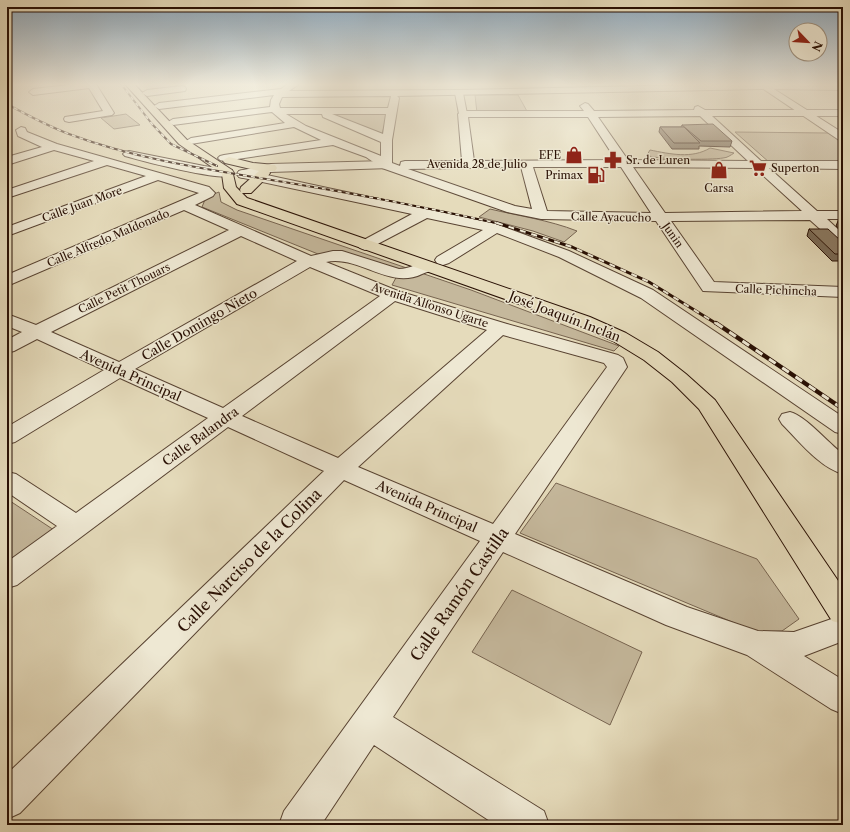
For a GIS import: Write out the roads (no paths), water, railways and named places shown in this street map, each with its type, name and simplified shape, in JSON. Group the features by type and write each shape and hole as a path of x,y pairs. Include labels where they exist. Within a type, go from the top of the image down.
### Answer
{"main road":[{"path":"165,123 183,142 217,164 245,172"},
{"path":"174,123 191,141 245,172"},
{"name":"José Joaquín Inclán","path":"245,172 253,202 262,207"},
{"name":"José Joaquín Inclán","path":"245,172 230,188 242,201 365,245 435,263 614,333 662,363 685,382 707,405 843,612"}],"street":[{"path":"344,123 386,140"},
{"path":"386,165 386,140 390,123"},
{"path":"466,123 468,128 468,164"},
{"name":"Junin","path":"597,123 710,288"},
{"path":"714,123 812,215 843,242"},
{"path":"820,123 843,138"},
{"path":"191,141 294,124 370,155 386,165"},
{"path":"586,127 617,127"},
{"path":"704,128 735,128"},
{"path":"810,128 843,128"},
{"path":"98,147 17,130 34,141 53,148 107,161 158,176"},
{"path":"245,172 335,141"},
{"path":"7,161 53,148"},
{"path":"122,152 176,164 245,172 496,228 564,254 647,294 843,427"},
{"path":"7,194 107,161"},
{"name":"Avenida 28 de Julio","path":"245,172 386,165 468,164 624,163 843,165"},
{"path":"526,164 541,215"},
{"name":"Calle Ayacucho","path":"386,165 512,209 541,215 661,217 843,215"},
{"name":"Calle Alfredo Maldonado","path":"7,281 184,205 208,193 204,190 158,176"},
{"name":"Calle Juan More","path":"7,232 158,176"},
{"name":"Avenida Alfonso Ugarte","path":"184,205 309,261 392,295 500,328 611,359 616,362"},
{"path":"365,245 425,213"},
{"name":"Calle Domingo Nieto","path":"7,437 120,369 309,261 333,256 342,256 398,274 410,274 435,263 496,228"},
{"name":"Calle Petit Thouars","path":"7,347 241,230"},
{"name":"Calle Pichincha","path":"710,288 843,292"},
{"name":"Calle Balandra","path":"7,577 392,295"},
{"name":"Avenida Principal","path":"7,318 341,469 677,616 758,645 843,698"},
{"name":"Calle Narciso de la Colina","path":"7,800 341,469 500,328"},
{"name":"Calle Ramón Castilla","path":"298,825 617,367 616,362"},
{"path":"790,419 823,451 843,466"},
{"path":"7,480 76,526"},
{"path":"758,645 794,646 843,628"},
{"path":"370,722 530,825"}],"railway":[{"path":"44,123 69,134 95,143 122,151 175,163 366,196 498,223"},
{"path":"151,123 171,144 217,166"},
{"path":"498,223 572,247 649,282 717,324"},
{"path":"716,323 843,409"}],"place":[{"name":"EFE","path":"574,155"},
{"name":"Sr. de Luren","path":"613,160"},
{"name":"Superton","path":"758,168"},
{"name":"Carsa","path":"719,170"},
{"name":"Primax","path":"596,175"}]}
